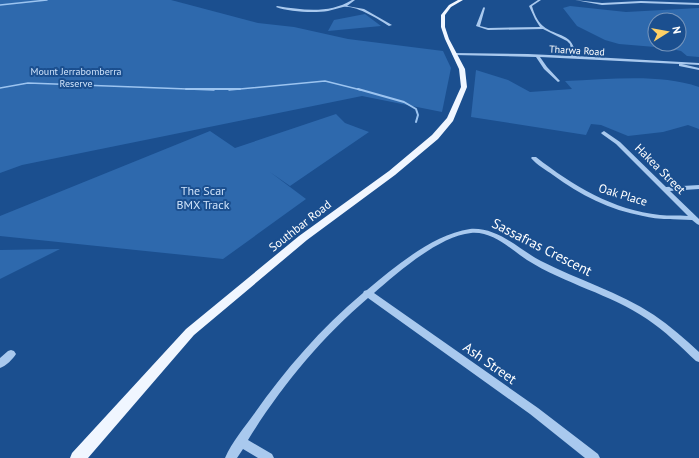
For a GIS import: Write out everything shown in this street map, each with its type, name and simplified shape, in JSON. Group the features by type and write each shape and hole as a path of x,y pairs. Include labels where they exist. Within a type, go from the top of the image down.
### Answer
{"main road":[{"name":"Southbar Road","path":"78,458 190,332 303,238 392,173 435,137 450,119 464,87 462,69 447,39 443,26 444,15 450,6 461,0"}],"street":[{"path":"345,6 354,0"},
{"path":"540,0 530,6 538,21 544,28 566,39 572,44 574,49 573,58"},
{"path":"576,0 602,4 641,2 699,4"},
{"path":"277,7 314,11 345,6 362,10 390,25"},
{"path":"484,8 478,26 479,27 544,28"},
{"name":"Tharwa Road","path":"454,54 669,61 699,64"},
{"path":"538,56 542,64 558,81"},
{"path":"669,61 683,67 699,69"},
{"name":"Hakea Street","path":"604,133 618,143 699,223"},
{"name":"Oak Place","path":"534,158 557,177 594,199 629,210 660,217 694,218"},
{"path":"665,189 699,187"},
{"name":"Sassafras Crescent","path":"231,458 272,396 316,343 367,293 419,254 449,236 464,232 479,231 496,236 523,256 635,307 669,331 699,358"},
{"name":"Ash Street","path":"367,293 534,411 594,458"},
{"path":"0,364 11,354"},
{"path":"241,442 268,458"}],"green space":[{"name":"Mount Jerrabomberra Reserve","path":"0,0 171,0 258,23 294,27 348,39 443,51 451,68 442,112 362,96 22,165 0,173"},
{"path":"570,6 626,12 699,8 699,57 687,56 682,52 687,52 687,12 647,12 647,46 619,44 605,40 577,26 563,8"},
{"path":"365,14 381,26 328,31 334,20"},
{"path":"476,70 508,80 530,92 572,89 565,81 633,78 667,80 699,87 699,129 688,125 663,132 628,136 601,125 591,124 586,135 471,117"},
{"name":"The Scar BMX Track","path":"336,114 345,123 369,132 290,186 270,172 306,199 223,259 0,236 0,216 210,131 235,148"},
{"path":"60,249 0,279 0,250"}],"waterway":[{"path":"0,5 47,0"},
{"path":"240,89 325,81 361,90"},
{"path":"0,88 28,83 187,89"},
{"path":"187,89 240,89"},
{"path":"187,89 214,90"},
{"path":"229,90 240,89"},
{"path":"358,89 404,102 416,109 418,115 416,122"}]}
